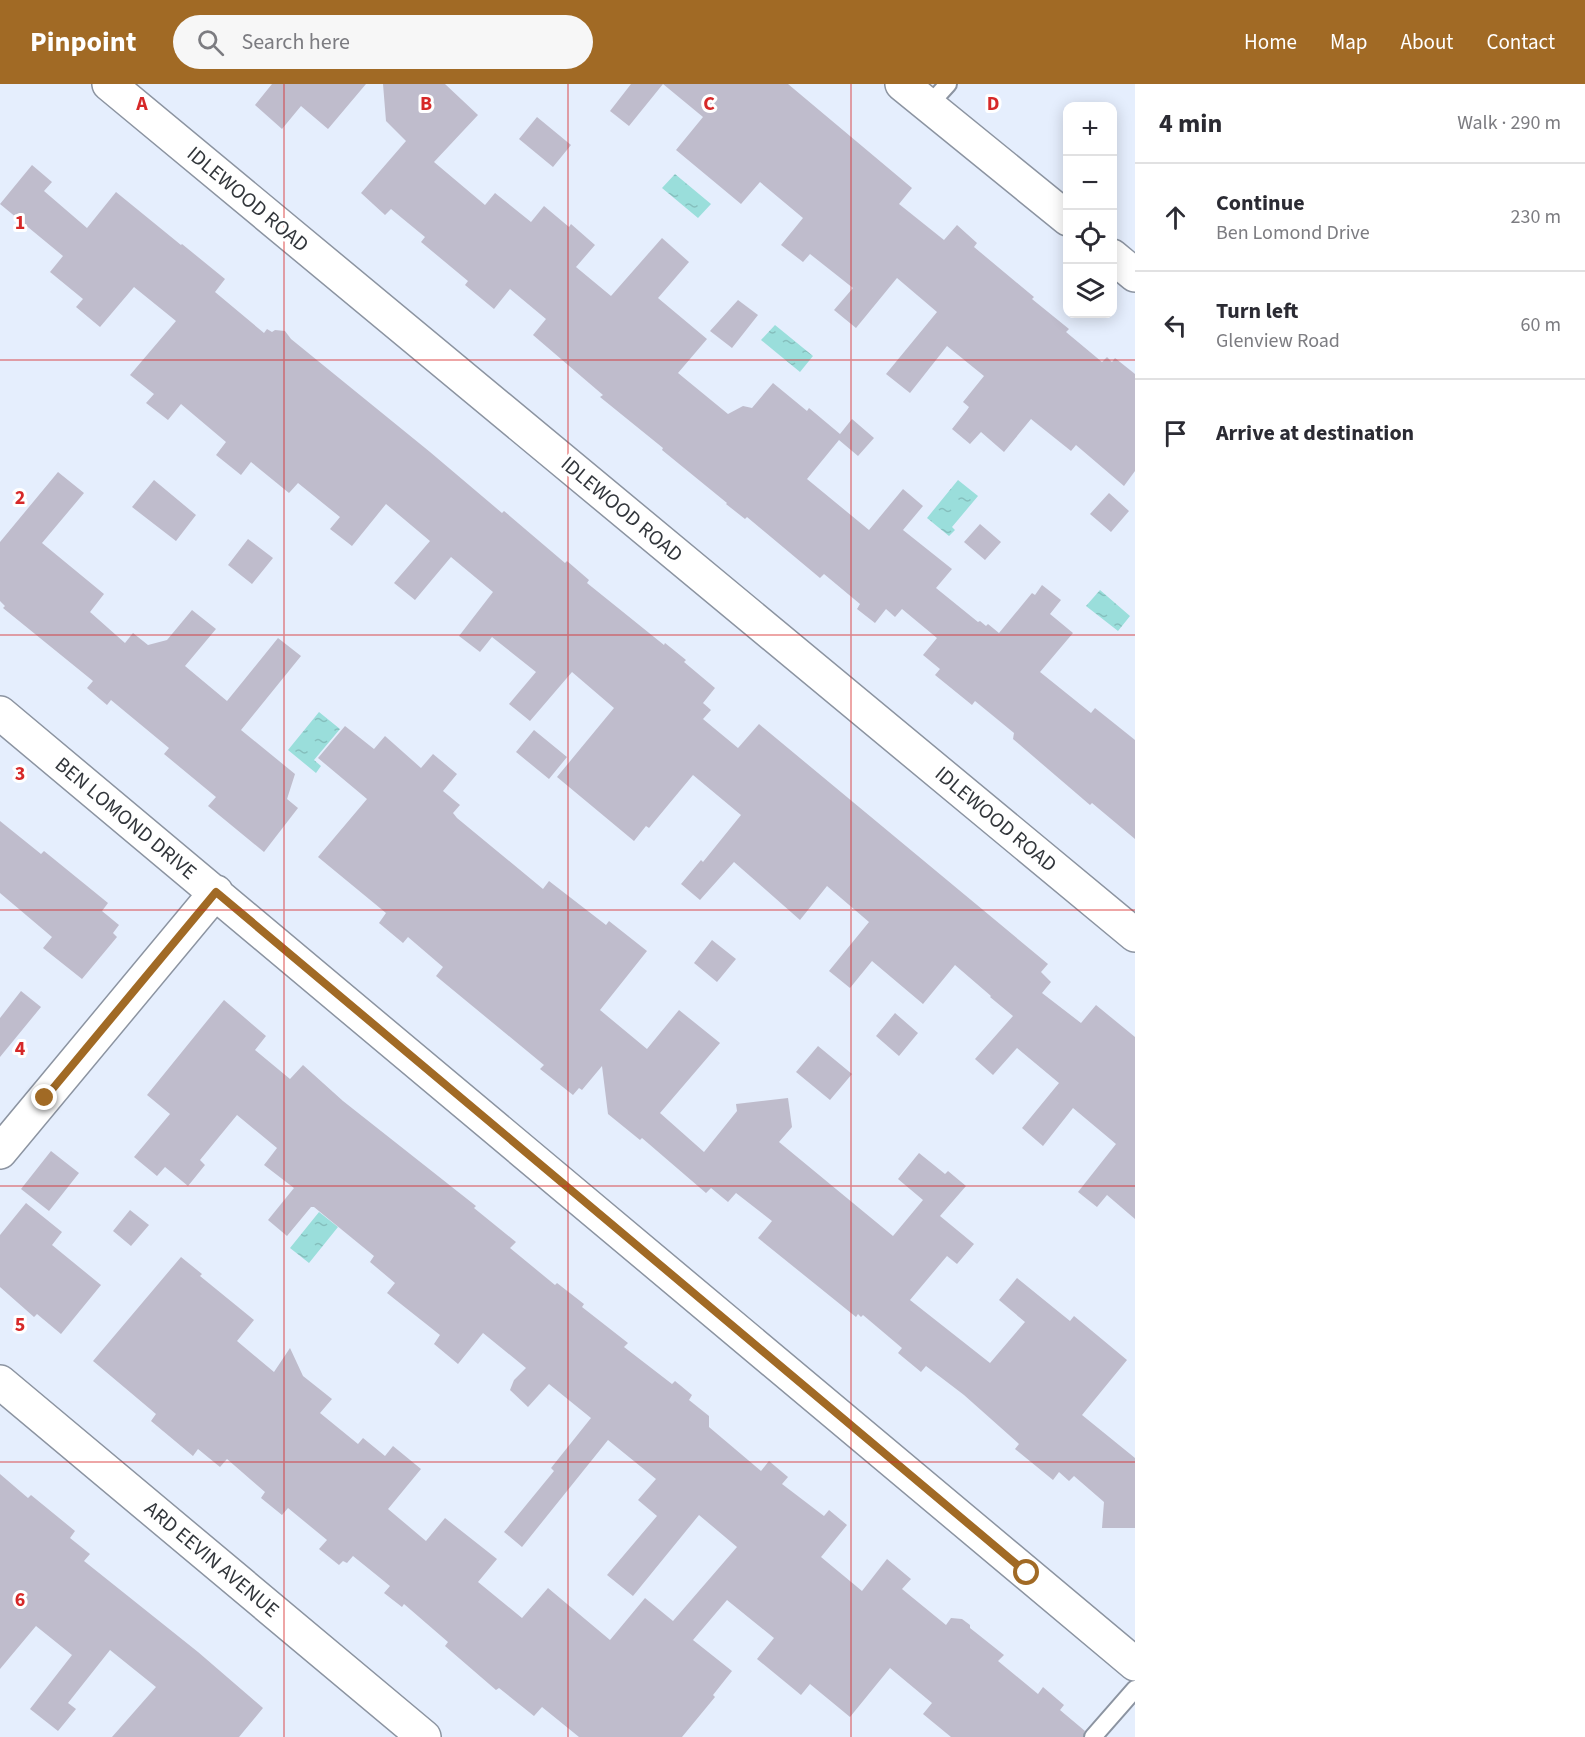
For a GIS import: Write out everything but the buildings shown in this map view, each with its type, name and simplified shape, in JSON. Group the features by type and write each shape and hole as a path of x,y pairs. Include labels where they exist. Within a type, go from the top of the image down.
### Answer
{"street":[{"name":"IDLEWOOD ROAD","path":"109,84 1135,935"},
{"path":"902,84 938,95 1063,214"},
{"path":"1117,259 1135,275"},
{"name":"BEN LOMOND DRIVE","path":"0,713 1135,1664"},
{"path":"0,1152 216,892"},
{"name":"ARD EEVIN AVENUE","path":"0,1382 424,1737"}],"lane":[{"path":"1094,1737 1135,1689"}],"water":[{"path":"675,174 711,204 698,218 662,188"},
{"path":"775,325 813,356 800,372 761,340"},
{"path":"958,480 978,496 952,527 955,530 949,536 927,518"},
{"path":"1100,590 1130,616 1118,631 1086,606"},
{"path":"319,712 340,729 314,760 321,766 316,773 288,750"},
{"path":"319,1212 338,1227 309,1263 290,1248"}],"route":[{"path":"45,1098 216,892 1027,1573"}]}
